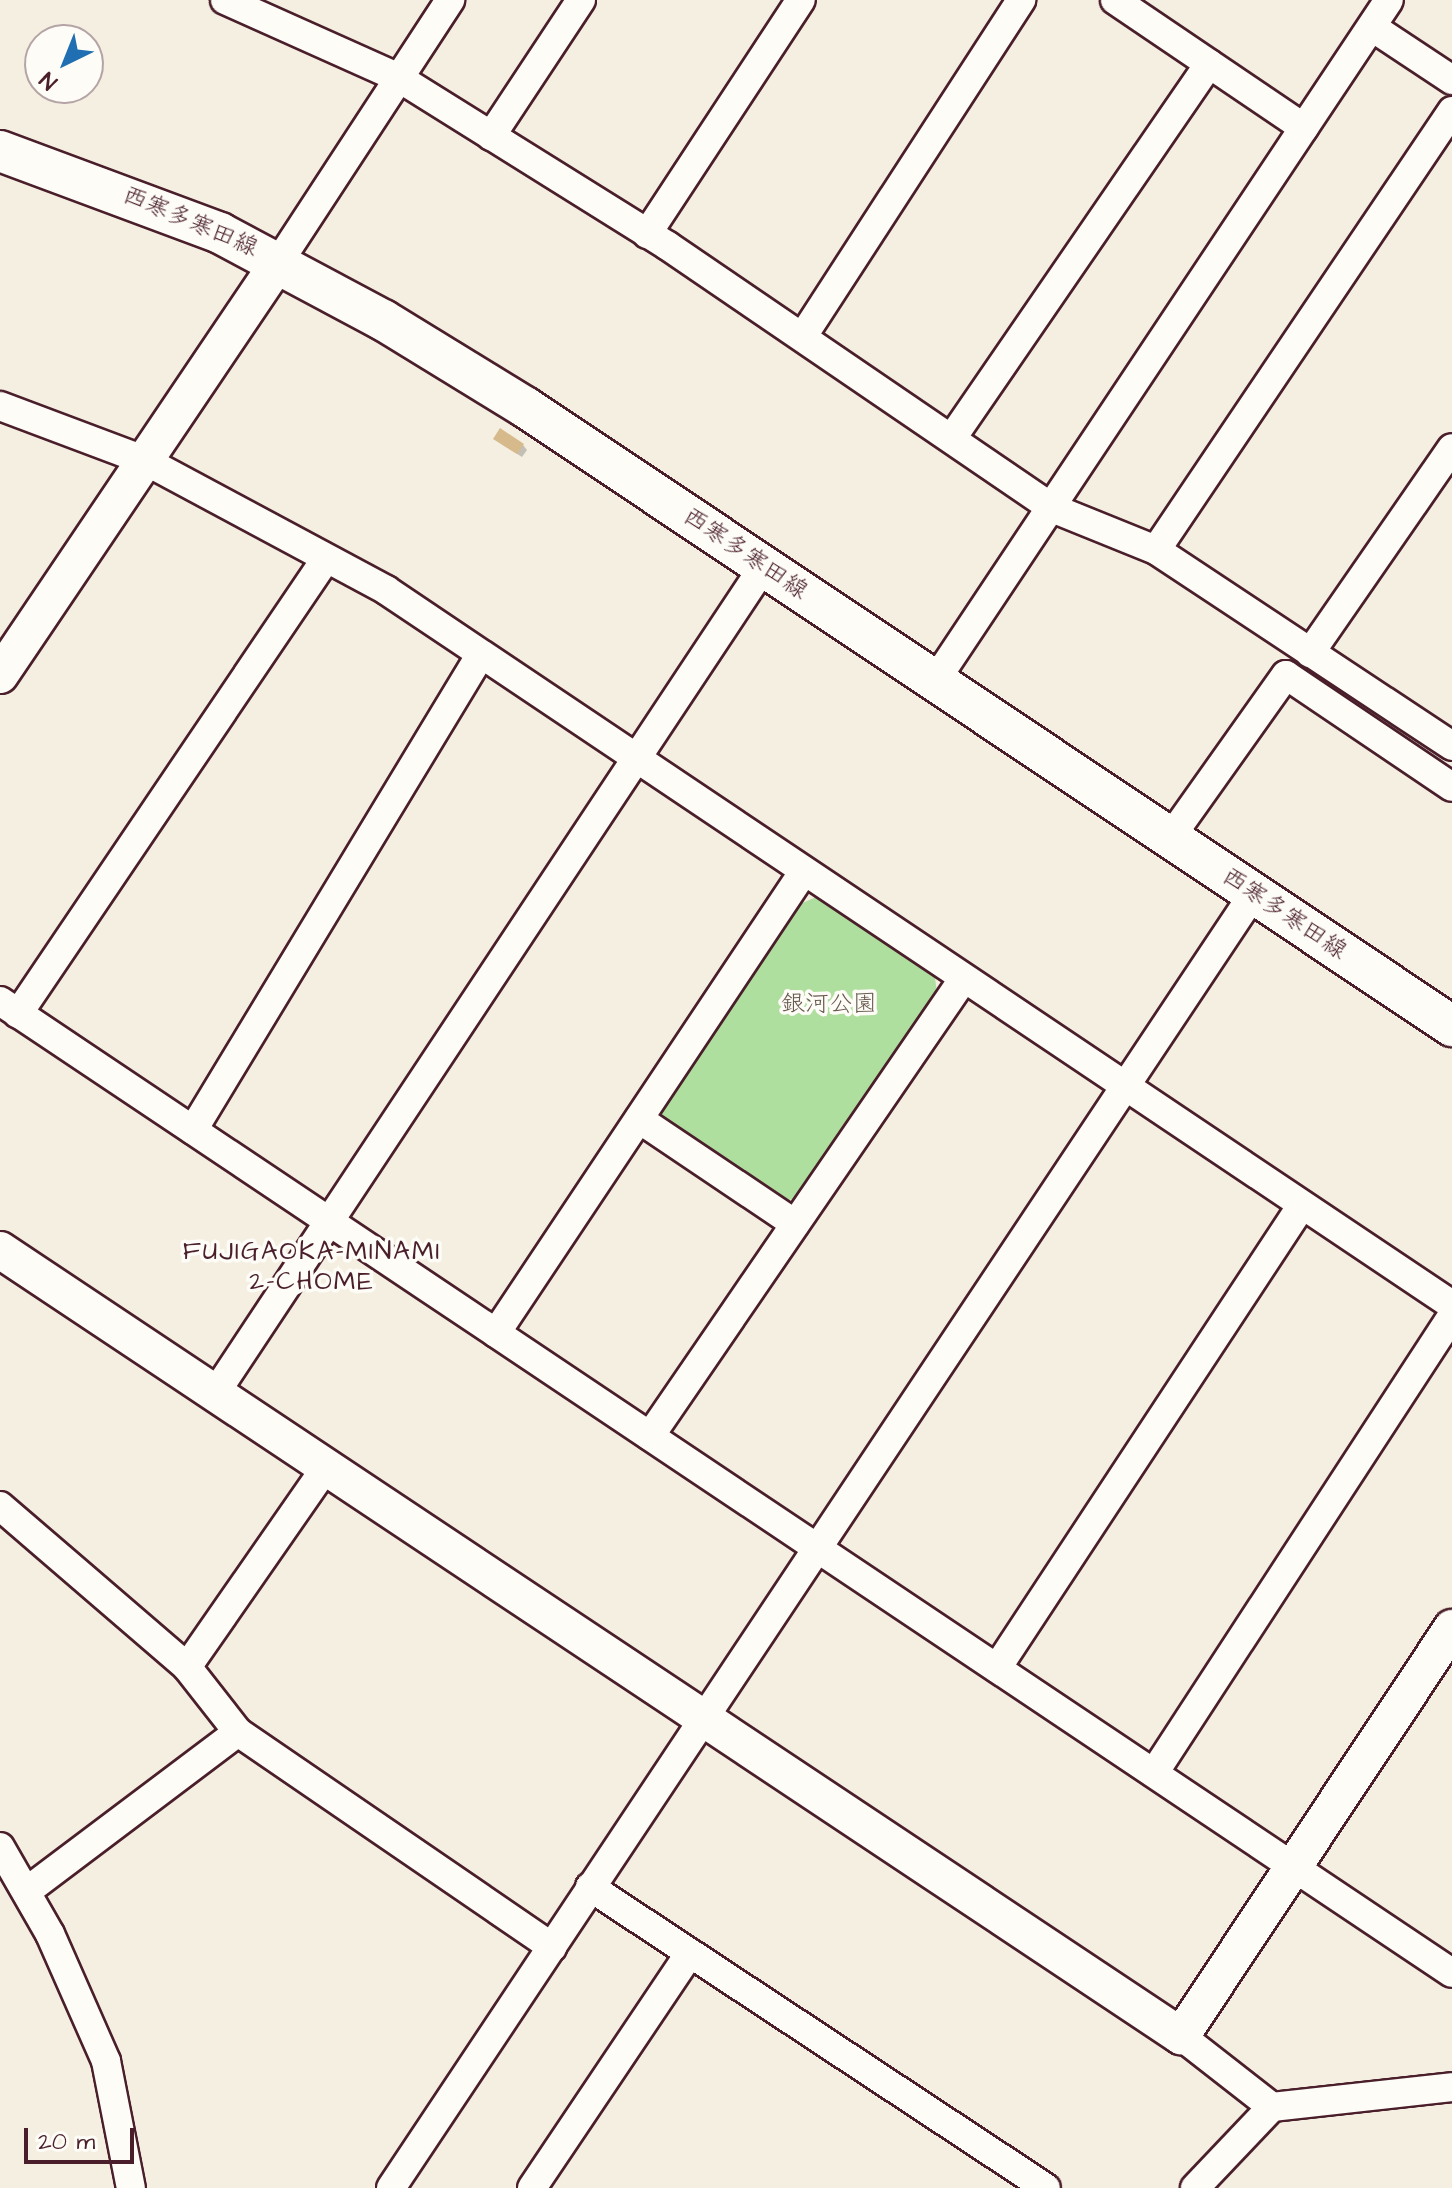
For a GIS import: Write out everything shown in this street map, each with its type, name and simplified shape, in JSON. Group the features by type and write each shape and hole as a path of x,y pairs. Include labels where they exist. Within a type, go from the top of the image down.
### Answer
{"main road":[{"name":"西寒多寒田線","path":"0,151 134,197 280,260 525,407 1452,1026"}],"street":[{"path":"225,0 399,78 803,336 1052,508 1156,550 1452,746"},
{"path":"0,675 280,260 450,0"},
{"path":"491,136 581,0"},
{"path":"647,234 801,0"},
{"path":"803,336 1021,0"},
{"path":"1115,0 1304,128"},
{"path":"935,681 1389,0"},
{"path":"1372,27 1452,80"},
{"path":"952,438 1209,64"},
{"path":"1156,550 1452,111"},
{"path":"0,406 144,460 325,560 386,590 1452,1305"},
{"path":"1310,653 1450,454"},
{"path":"325,560 9,1008 1293,1867 1451,1969"},
{"path":"216,1392 764,566"},
{"path":"193,1130 481,654"},
{"path":"1170,838 1286,675 1452,787"},
{"path":"496,1333 804,871"},
{"path":"391,2188 1254,893"},
{"path":"650,1436 964,978"},
{"path":"639,1119 795,1224"},
{"path":"997,1668 1302,1205"},
{"path":"0,1250 216,1392 324,1470 705,1717 1181,2036 1272,2107"},
{"path":"1154,1773 1452,1316"},
{"path":"187,1667 324,1470"},
{"path":"0,1506 187,1667 238,1732 552,1947"},
{"path":"1181,2036 1452,1628"},
{"path":"27,1891 238,1732"},
{"path":"0,1847 27,1891 106,2061 131,2188"},
{"path":"590,1887 1046,2188"},
{"path":"532,2188 690,1953"},
{"path":"1195,2188 1272,2107 1452,2087"}],"green space":[{"name":"銀河公園","path":"816,897 935,978 937,993 794,1199 777,1202 664,1126 661,1111 798,905"}],"building":[{"path":"500,428 524,444 517,454 493,439"}],"district":[{"name":"FUJIGAOKA-MINAMI 2-CHOME","path":"312,1267"}]}
